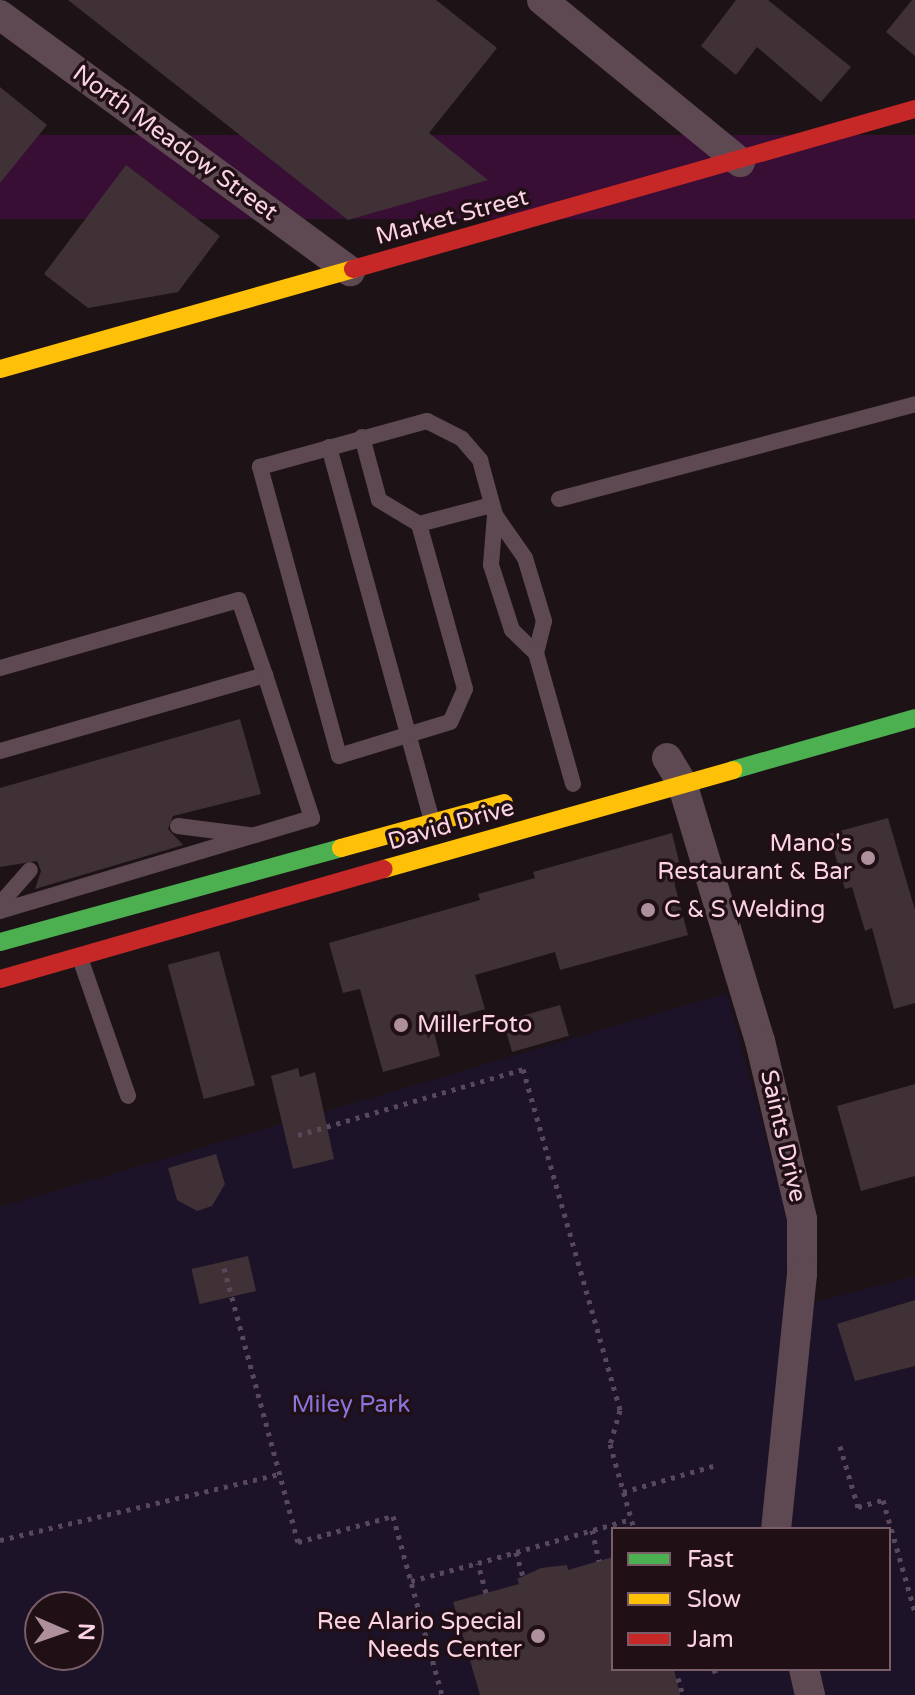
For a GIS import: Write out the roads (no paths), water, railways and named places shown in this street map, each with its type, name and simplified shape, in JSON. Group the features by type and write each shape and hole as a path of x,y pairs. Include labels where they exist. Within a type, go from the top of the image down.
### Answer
{"main road":[{"name":"Market Street","path":"0,369 740,162 915,109"},
{"name":"David Drive","path":"0,979 79,957 671,764 915,718"},
{"name":"David Drive","path":"0,942 517,800"}],"street":[{"path":"542,0 740,162"},
{"name":"North Meadow Street","path":"0,15 350,271"},
{"name":"Saints Drive","path":"671,764 760,1041 802,1219 802,1274 776,1527"},
{"path":"804,1671 810,1695"}],"lane":[{"path":"559,499 915,404"},
{"path":"419,524 465,689 450,722 339,756 260,467 427,421 446,429 480,460 493,510 491,565 512,630 536,653"},
{"path":"362,437 379,500 419,524 493,510"},
{"path":"329,447 433,823"},
{"path":"493,510 525,558 544,621 536,653 573,784"},
{"path":"0,668 239,600 325,852"},
{"path":"0,751 265,675"},
{"path":"0,911 312,818"},
{"path":"178,826 253,836"},
{"path":"0,904 30,870"},
{"path":"79,957 128,1096"}],"place":[{"name":"Mano's Restaurant & Bar","path":"868,858"},
{"name":"C & S Welding","path":"648,910"},
{"name":"MillerFoto","path":"401,1025"},
{"name":"Ree Alario Special Needs Center","path":"538,1636"}],"park label":[{"name":"Miley Park","path":"351,1405"}]}
